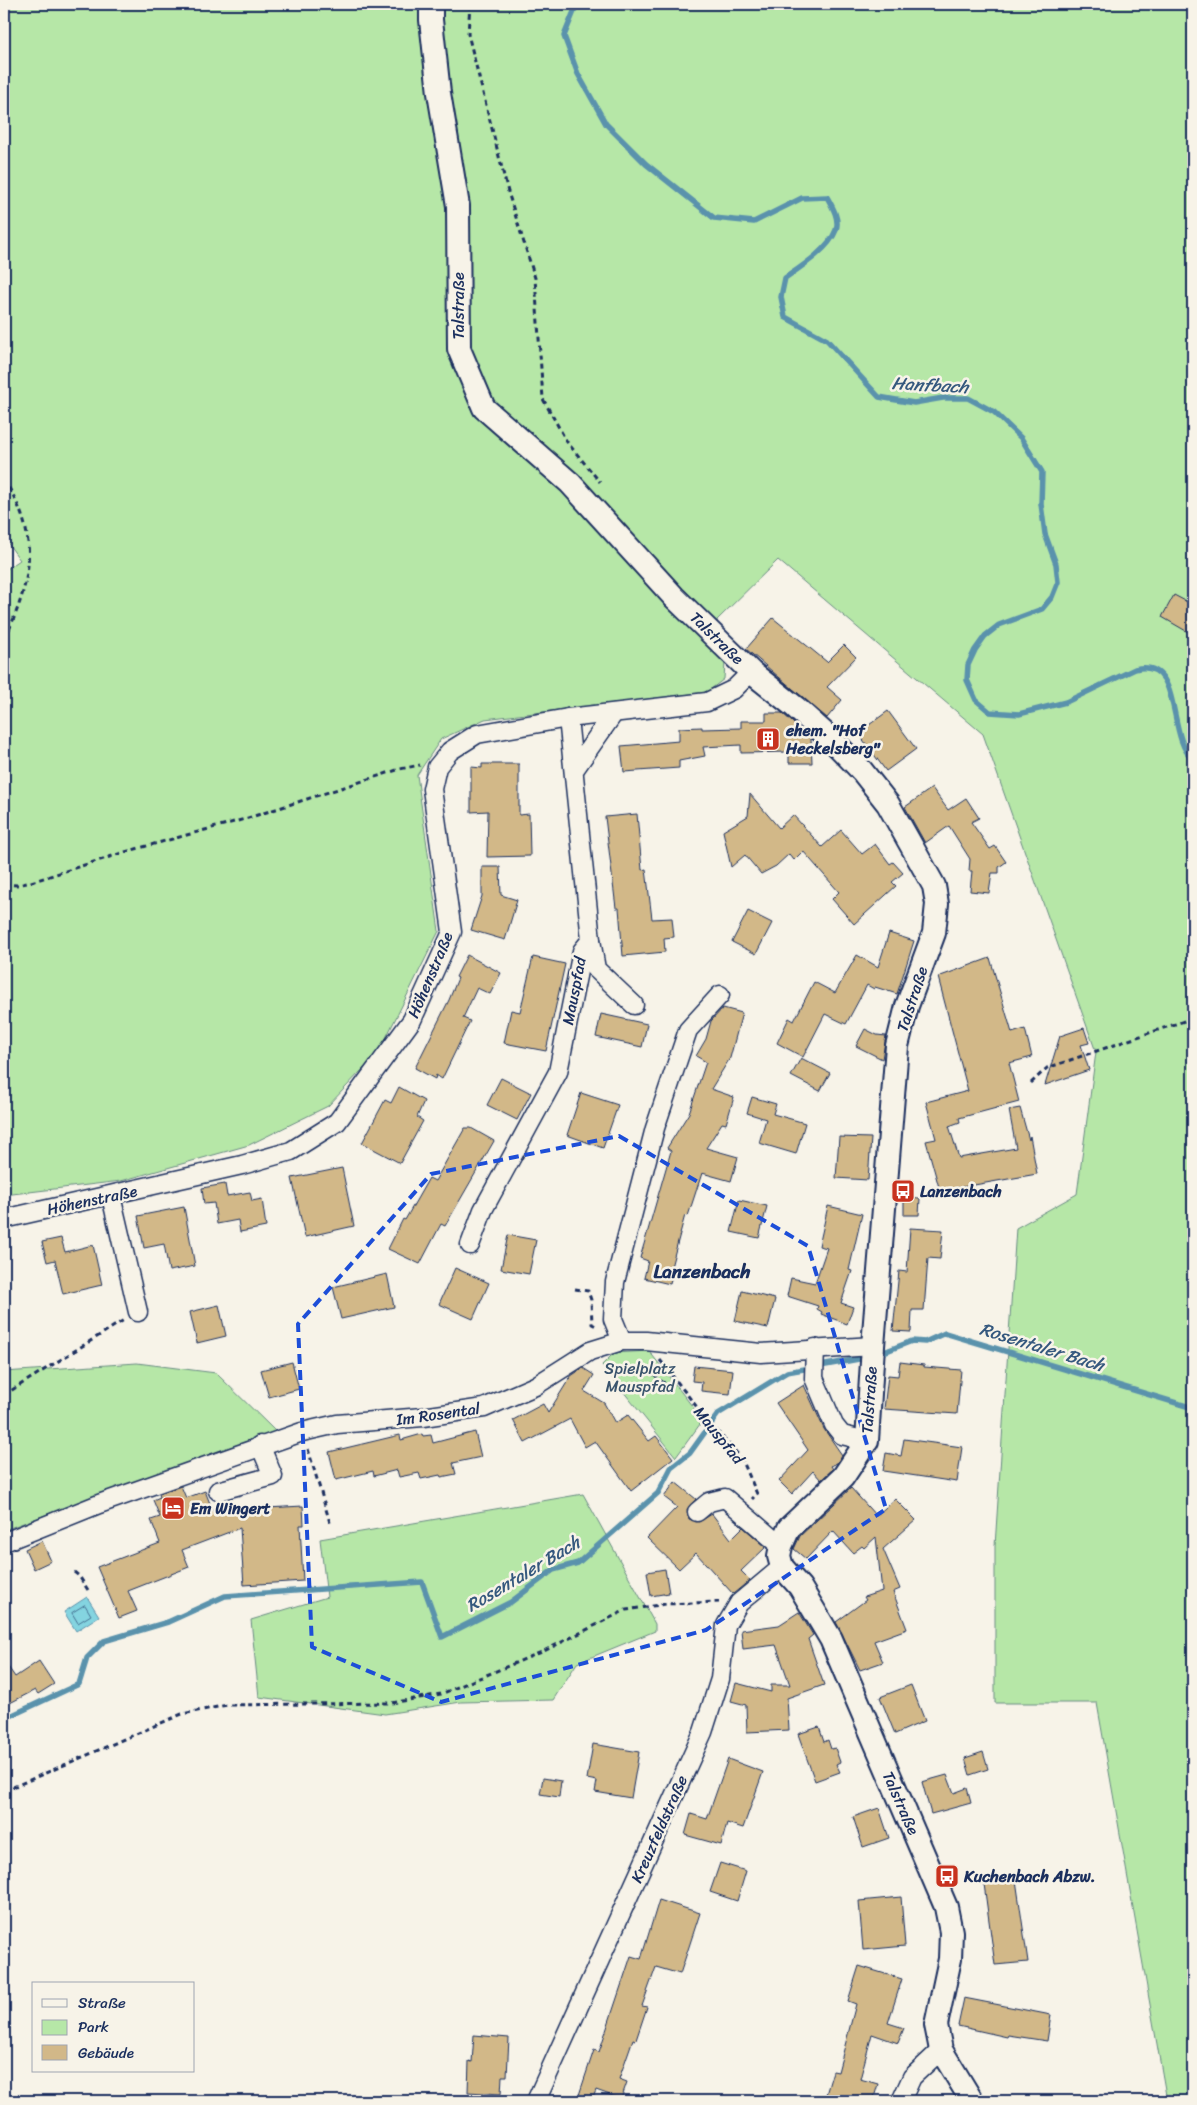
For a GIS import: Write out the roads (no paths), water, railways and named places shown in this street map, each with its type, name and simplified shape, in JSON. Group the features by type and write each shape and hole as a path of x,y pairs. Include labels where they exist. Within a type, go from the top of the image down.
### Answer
{"main road":[{"name":"Talstraße","path":"431,4 439,93 458,206 458,349 484,408 570,483 674,597 751,672 828,736 862,771 888,804 934,886 937,904 934,933 908,1006 897,1046 867,1441 843,1477 789,1528 782,1556 831,1639 946,1907 951,1932 950,1959 936,2025 941,2050 972,2101"}],"street":[{"name":"Höhenstraße","path":"4,1219 242,1165 291,1151 337,1122 412,1020 452,932 432,789 436,767 450,752 477,734 568,718 708,702 734,689 751,672"},
{"path":"574,770 614,713"},
{"name":"Mauspfad","path":"470,1246 483,1210 558,1072 582,951 591,940 568,718"},
{"path":"591,940 596,969 634,1005"},
{"path":"622,1341 613,1319 615,1282 655,1128 688,1030 720,995"},
{"path":"111,1196 138,1312"},
{"name":"Im Rosental","path":"7,1541 83,1510 260,1445 302,1432 337,1424 416,1418 484,1408 535,1386 590,1351 622,1341 646,1341 814,1360 873,1346"},
{"path":"814,1360 814,1378 834,1426 842,1435 867,1441"},
{"path":"218,1491 273,1476 260,1445"},
{"path":"698,1512 709,1502 725,1498 740,1508 782,1556"},
{"name":"Kreuzfeldstraße","path":"536,2101 703,1732 720,1679 726,1625 739,1603 782,1556"},
{"path":"901,2101 912,2077 941,2050"}],"water":[{"path":"87,1597 99,1616 76,1631 64,1612"}],"waterway":[{"name":"Hanfbach","path":"577,4 564,36 578,74 606,124 646,164 714,218 754,222 802,198 827,197 836,217 836,230 821,251 785,278 781,297 785,317 827,340 879,397 914,403 943,398 968,398 994,412 1021,438 1042,472 1041,504 1045,534 1056,564 1058,582 1052,597 1042,609 999,625 985,636 975,650 968,665 967,680 976,700 990,712 1019,714 1066,702 1135,669 1150,669 1161,675 1168,687 1179,734 1185,749 1193,759"},
{"name":"Rosentaler Bach","path":"884,1352 912,1341 925,1342 945,1333 1193,1408"},
{"name":"Rosentaler Bach","path":"4,1719 79,1684 87,1658 104,1641 168,1622 225,1596 422,1582 442,1637 511,1602 553,1570 578,1563 658,1493 671,1468 690,1453 718,1414 787,1372 859,1359"}],"place":[{"name":"ehem. \"Hof Heckelsberg\"","path":"768,739"},
{"name":"Lanzenbach","path":"903,1191"},
{"name":"Em Wingert","path":"173,1508"},
{"name":"Kuchenbach Abzw.","path":"947,1876"}],"district":[{"name":"Lanzenbach","path":"702,1271"}],"park label":[{"name":"Spielplatz Mauspfad","path":"640,1377"}]}
